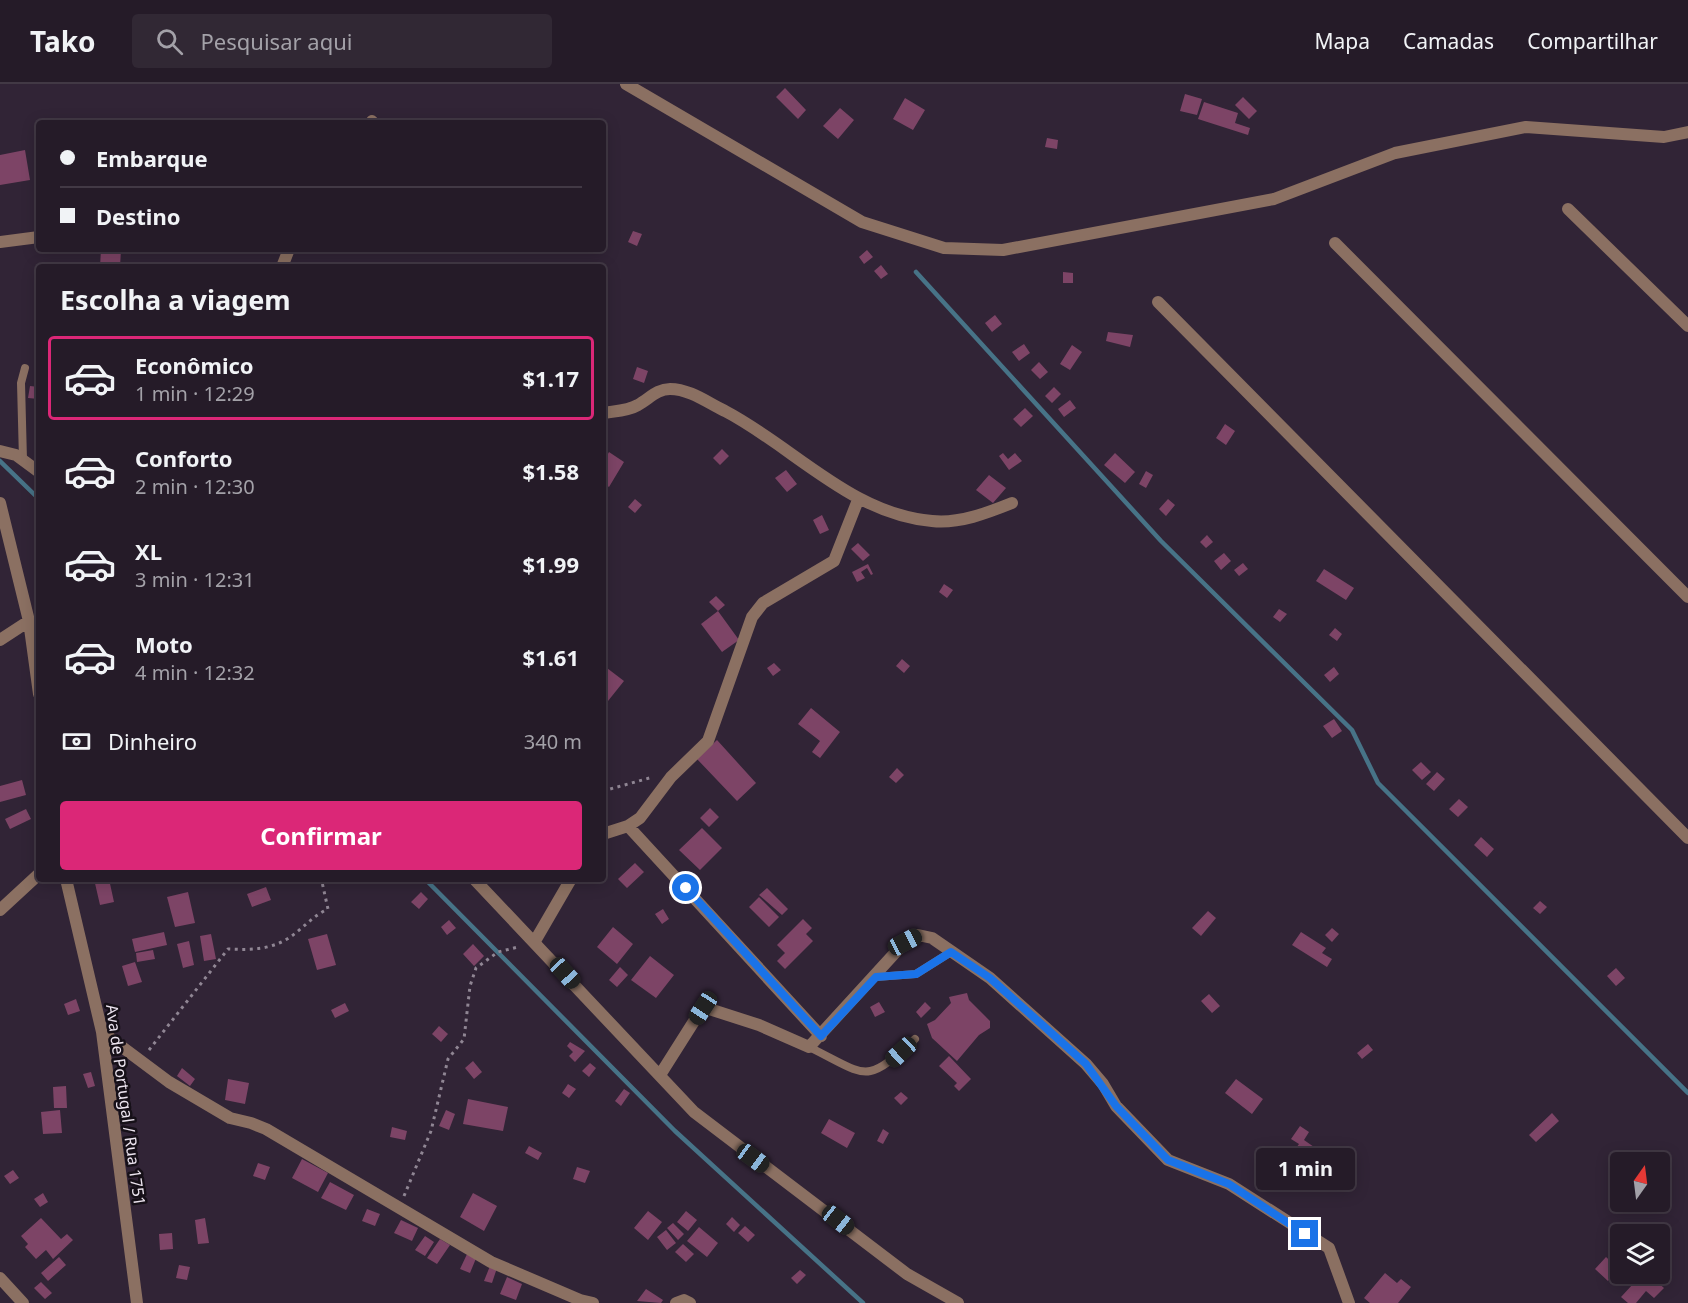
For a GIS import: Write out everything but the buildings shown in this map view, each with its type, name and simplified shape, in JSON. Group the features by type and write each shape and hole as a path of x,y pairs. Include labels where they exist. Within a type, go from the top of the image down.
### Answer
{"street":[{"path":"626,84 862,222 944,248 1003,250 1274,199 1395,153 1526,127 1664,137 1688,132"},
{"path":"1568,209 1688,326"},
{"path":"0,242 36,237"},
{"path":"1335,243 1688,597"},
{"path":"1158,302 1688,838"},
{"path":"606,413 628,410 662,390 687,392 751,424 858,500 897,514 933,522 982,515 1012,503"},
{"path":"0,451 16,455 36,470"},
{"path":"606,833 628,826 640,818 712,734 752,617 763,603 834,561 858,500"},
{"path":"0,502 28,621 36,674"},
{"path":"0,640 28,621"},
{"path":"628,826 821,1036"},
{"path":"0,910 36,877"},
{"name":"Ava de Portugal / Rua 1751","path":"67,882 102,1032 136,1303"},
{"path":"477,882 660,1074 686,1105 718,1133 838,1220 907,1274 958,1303"},
{"path":"535,941 569,882"},
{"path":"660,1074 703,1008 759,1025 809,1047 876,977 905,942 918,935 932,938 990,978 1086,1064 1116,1106 1168,1160 1229,1184 1329,1248 1349,1303"},
{"path":"102,1032 169,1082 230,1119 266,1129 491,1262 579,1300 593,1303"},
{"path":"0,1278 23,1303"},
{"path":"676,1303 684,1300 690,1303"}],"lane":[{"path":"23,460 21,383 26,368"},
{"path":"876,977 916,974 951,952"},
{"path":"809,1047 863,1073 873,1072 886,1065 915,1039"}],"path":[{"path":"606,790 678,771"},
{"path":"140,1061 228,949 255,950 287,939 313,916 328,909 322,882"},
{"path":"399,1206 431,1131 448,1059 464,1039 470,986 476,968 498,952 535,941"}],"waterway":[{"path":"916,272 1161,541 1352,730 1378,783 1688,1093"},
{"path":"0,461 36,496"},
{"path":"428,882 675,1131 863,1303"}],"route":[{"path":"686,888 821,1036 876,977 916,974 951,952 990,978 1034,1020 1086,1064 1103,1084 1116,1106 1168,1160 1218,1178 1305,1234"}]}
